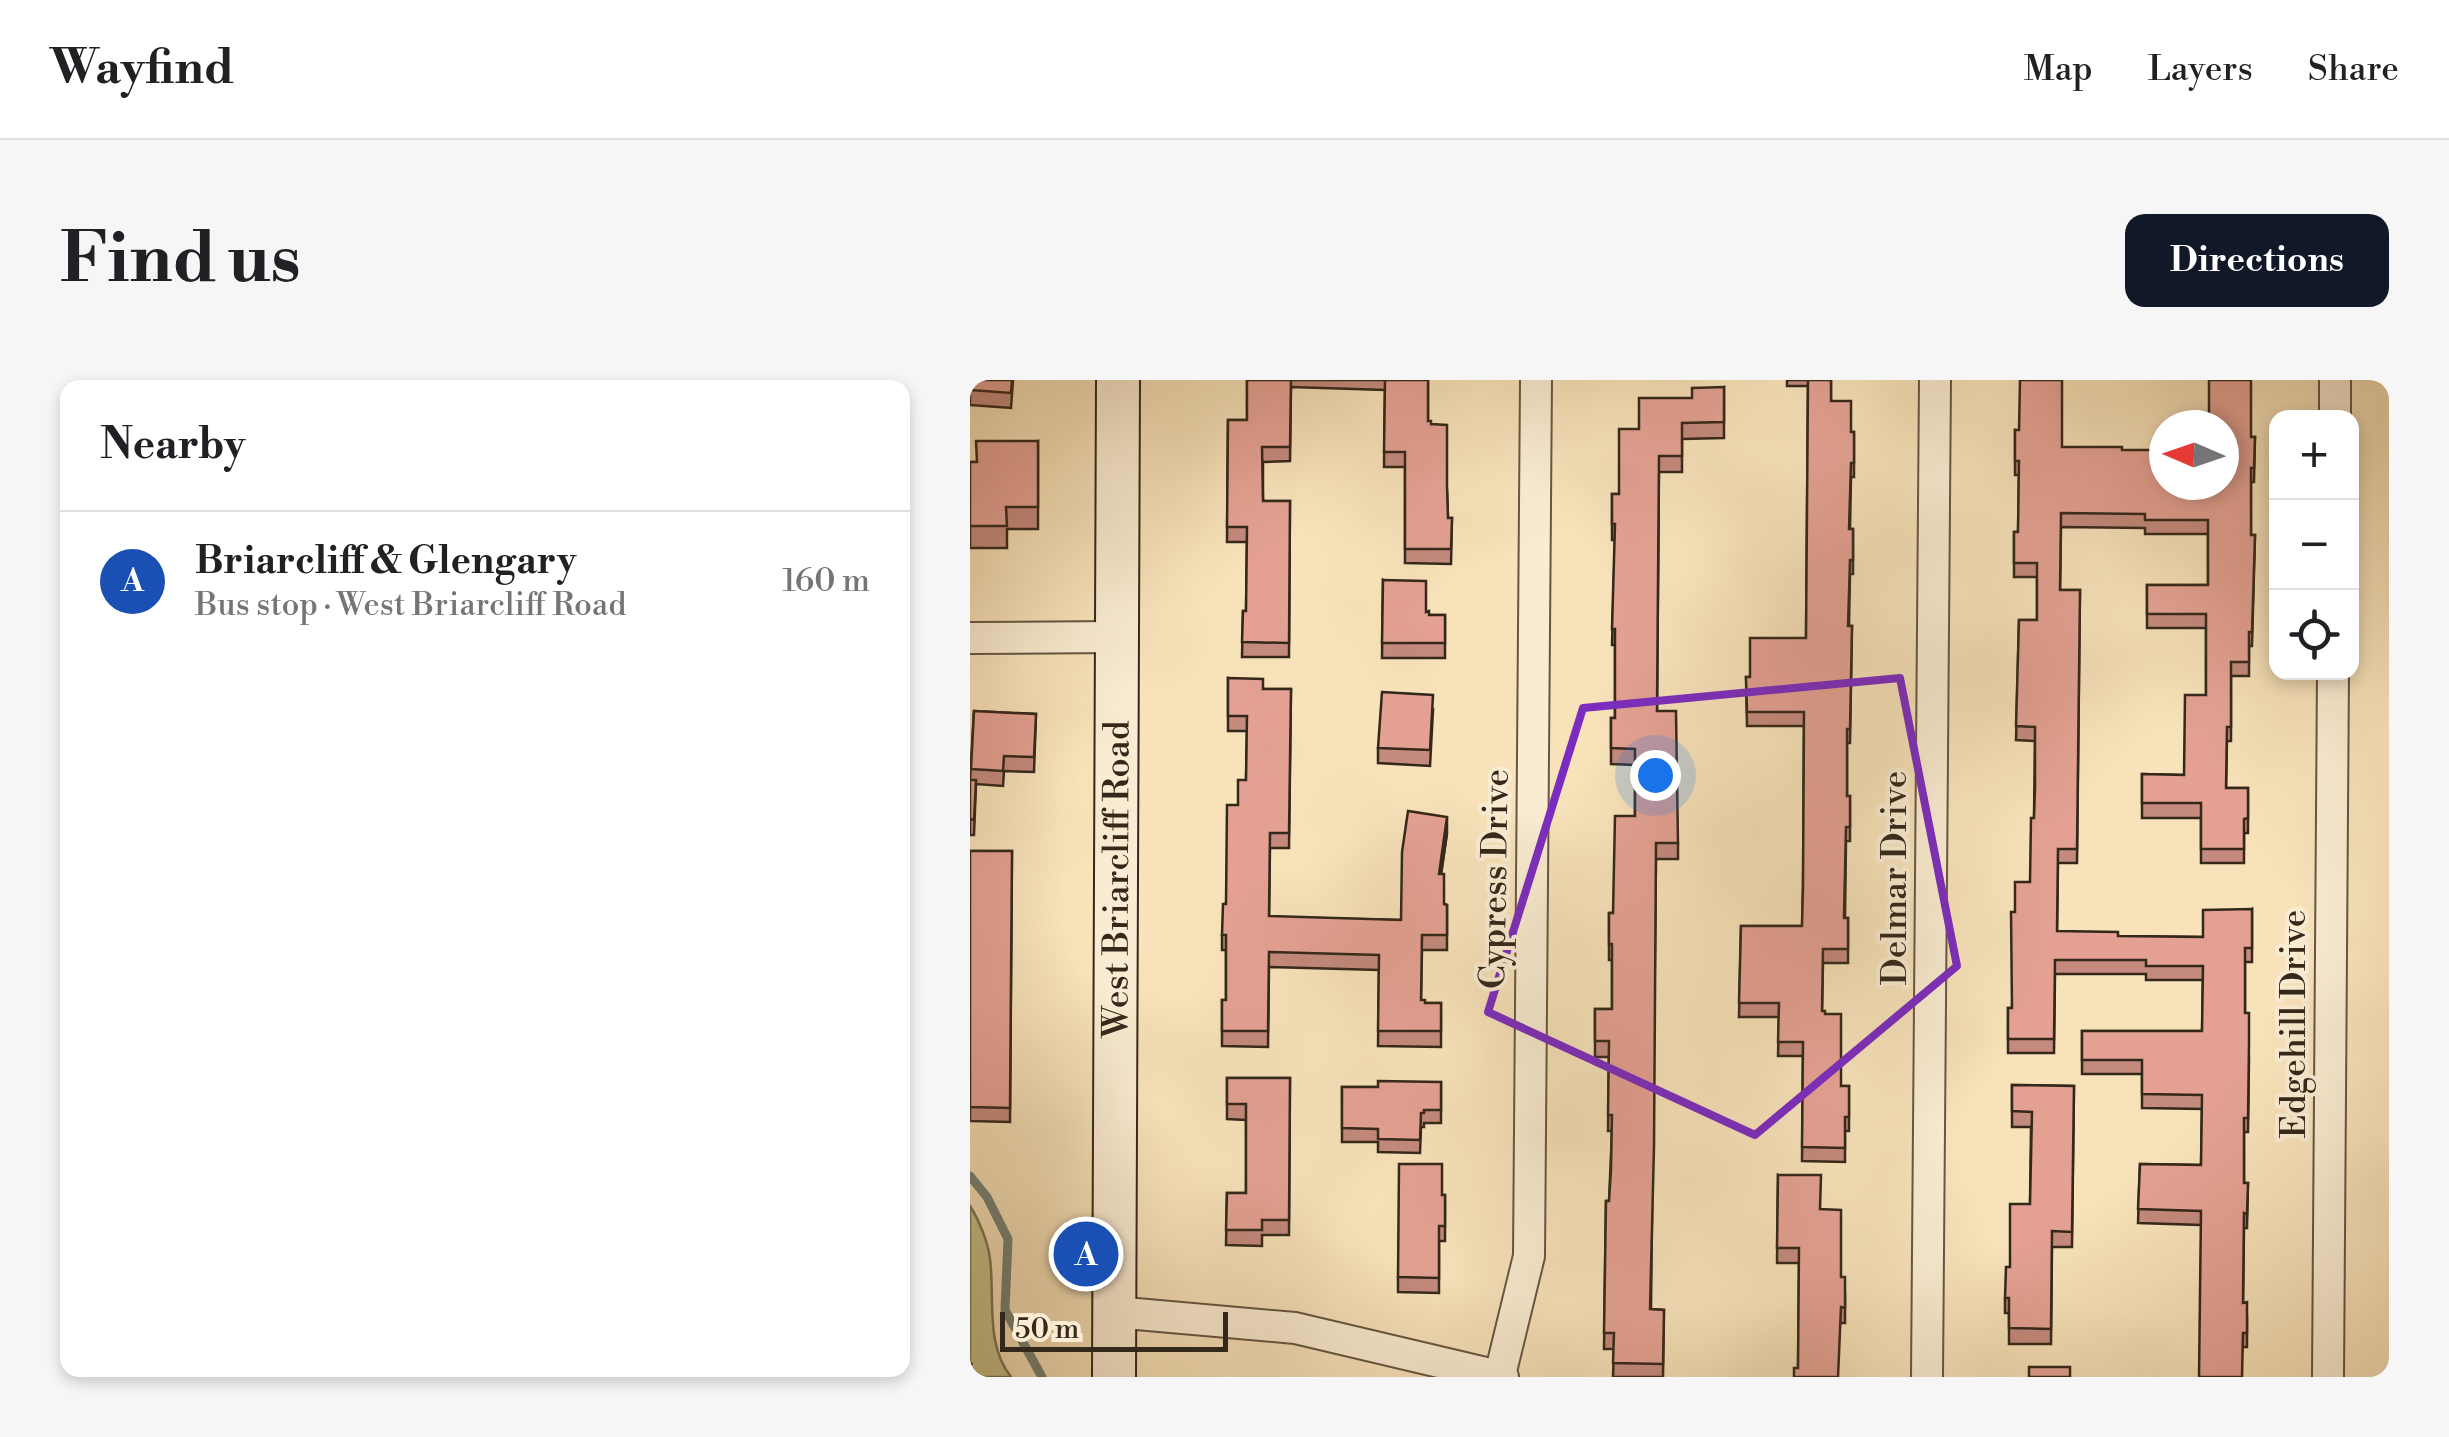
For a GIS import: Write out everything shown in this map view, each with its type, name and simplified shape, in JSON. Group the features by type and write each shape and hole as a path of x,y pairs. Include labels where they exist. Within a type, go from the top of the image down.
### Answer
{"street":[{"name":"West Briarcliff Road","path":"1114,1377 1118,380"},
{"name":"Cypress Drive","path":"1502,1376 1529,1256 1536,380"},
{"name":"Delmar Drive","path":"1927,1377 1935,380"},
{"path":"2335,380 2335,410"},
{"path":"970,638 1118,636"},
{"name":"Edgehill Drive","path":"2328,1377 2333,680"},
{"path":"1114,1312 1295,1328 1502,1376"}],"path":[{"path":"970,1363 974,1377"}],"highlighted area":[{"path":"1900,678 1957,966 1755,1135 1488,1012 1583,708"}],"shaded area":[{"path":"970,1206 980,1224 990,1259 997,1350 1011,1377 970,1377"}],"building":[{"path":"970,380 1012,380 1011,393 970,390"},
{"path":"1247,380 1291,380 1290,447 1262,447 1263,501 1290,501 1289,643 1242,642 1247,527 1227,527 1228,420 1247,420"},
{"path":"1385,380 1428,380 1428,421 1447,425 1451,549 1405,549 1405,452 1384,452"},
{"path":"1808,380 1831,380 1831,401 1851,401 1854,432 1848,626 1852,626 1847,729 1850,827 1846,827 1844,918 1848,918 1848,949 1823,949 1822,1011 1841,1014 1841,1086 1849,1086 1845,1148 1802,1147 1803,1042 1778,1042 1779,1003 1739,1003 1741,926 1802,926 1804,712 1747,712 1746,677 1750,677 1750,638 1806,638"},
{"path":"2020,380 2062,380 2062,447 2149,450 2149,500 2239,500 2239,410 2209,410 2209,380 2251,380 2251,437 2255,437 2251,468 2251,535 2255,535 2252,632 2249,662 2231,662 2226,788 2248,788 2244,849 2201,849 2201,803 2142,803 2142,774 2184,775 2185,695 2206,695 2206,614 2147,614 2147,585 2208,585 2208,520 2061,513 2060,590 2080,590 2077,849 2058,849 2057,931 2203,937 2203,910 2252,909 2252,948 2245,948 2249,1044 2248,1118 2244,1118 2244,1183 2248,1183 2243,1303 2247,1302 2247,1333 2243,1333 2242,1377 2199,1377 2201,1211 2138,1209 2140,1164 2201,1165 2202,1095 2142,1094 2142,1060 2082,1060 2082,1031 2202,1031 2203,966 2146,966 2146,960 2055,960 2054,1039 2008,1039 2008,1008 2012,1008 2011,912 2015,912 2015,882 2030,882 2035,787 2035,727 2016,726 2019,620 2037,620 2037,563 2014,563 2019,461 2015,461 2015,430 2019,430"},
{"path":"1724,387 1724,422 1682,423 1682,456 1659,456 1657,711 1676,711 1678,843 1656,843 1650,1309 1664,1310 1663,1364 1613,1363 1614,1333 1604,1333 1612,1115 1608,1115 1609,1041 1595,1041 1595,1009 1612,1009 1609,913 1613,913 1615,816 1635,816 1635,749 1611,748 1611,718 1615,718 1612,494 1619,494 1619,429 1639,429 1639,398 1692,398 1692,388"},
{"path":"976,441 1038,441 1038,507 1006,507 1007,526 970,526 970,462 977,462"},
{"path":"1383,580 1426,581 1426,612 1445,615 1445,643 1382,643"},
{"path":"1228,678 1263,679 1263,689 1291,689 1289,833 1270,833 1269,916 1401,920 1402,852 1408,811 1447,817 1439,874 1444,874 1447,935 1422,935 1421,1000 1441,1003 1441,1031 1378,1031 1379,955 1269,952 1268,1031 1222,1031 1222,1000 1226,1000 1226,935 1222,935 1227,805 1238,805 1238,780 1246,780 1247,716 1228,716"},
{"path":"1382,692 1433,695 1430,750 1378,748"},
{"path":"974,711 1036,714 1034,757 1004,756 1003,771 971,769"},
{"path":"970,780 976,780 974,820 970,819"},
{"path":"970,851 1012,851 1010,1108 970,1107"},
{"path":"1227,1078 1290,1078 1289,1220 1262,1220 1262,1230 1226,1230 1227,1193 1246,1193 1246,1104 1227,1104"},
{"path":"1378,1081 1441,1082 1441,1110 1421,1113 1420,1140 1378,1139 1378,1129 1342,1128 1342,1087 1378,1087"},
{"path":"2012,1085 2074,1086 2072,1232 2052,1231 2051,1329 2009,1328 2009,1298 2005,1298 2006,1267 2010,1267 2010,1204 2030,1204 2032,1112 2012,1111"},
{"path":"1399,1164 1442,1164 1445,1226 1439,1226 1439,1278 1398,1277"},
{"path":"1778,1175 1821,1175 1820,1209 1841,1210 1845,1308 1841,1307 1838,1377 1794,1377 1794,1368 1798,1368 1799,1248 1777,1248"},
{"path":"2029,1367 2070,1367 2070,1377 2029,1377"}],"waterway":[{"path":"970,1176 987,1197 1008,1239 1005,1310 1042,1377"}],"place":[{"name":"Briarcliff & Glengary","path":"1086,1254"}]}
